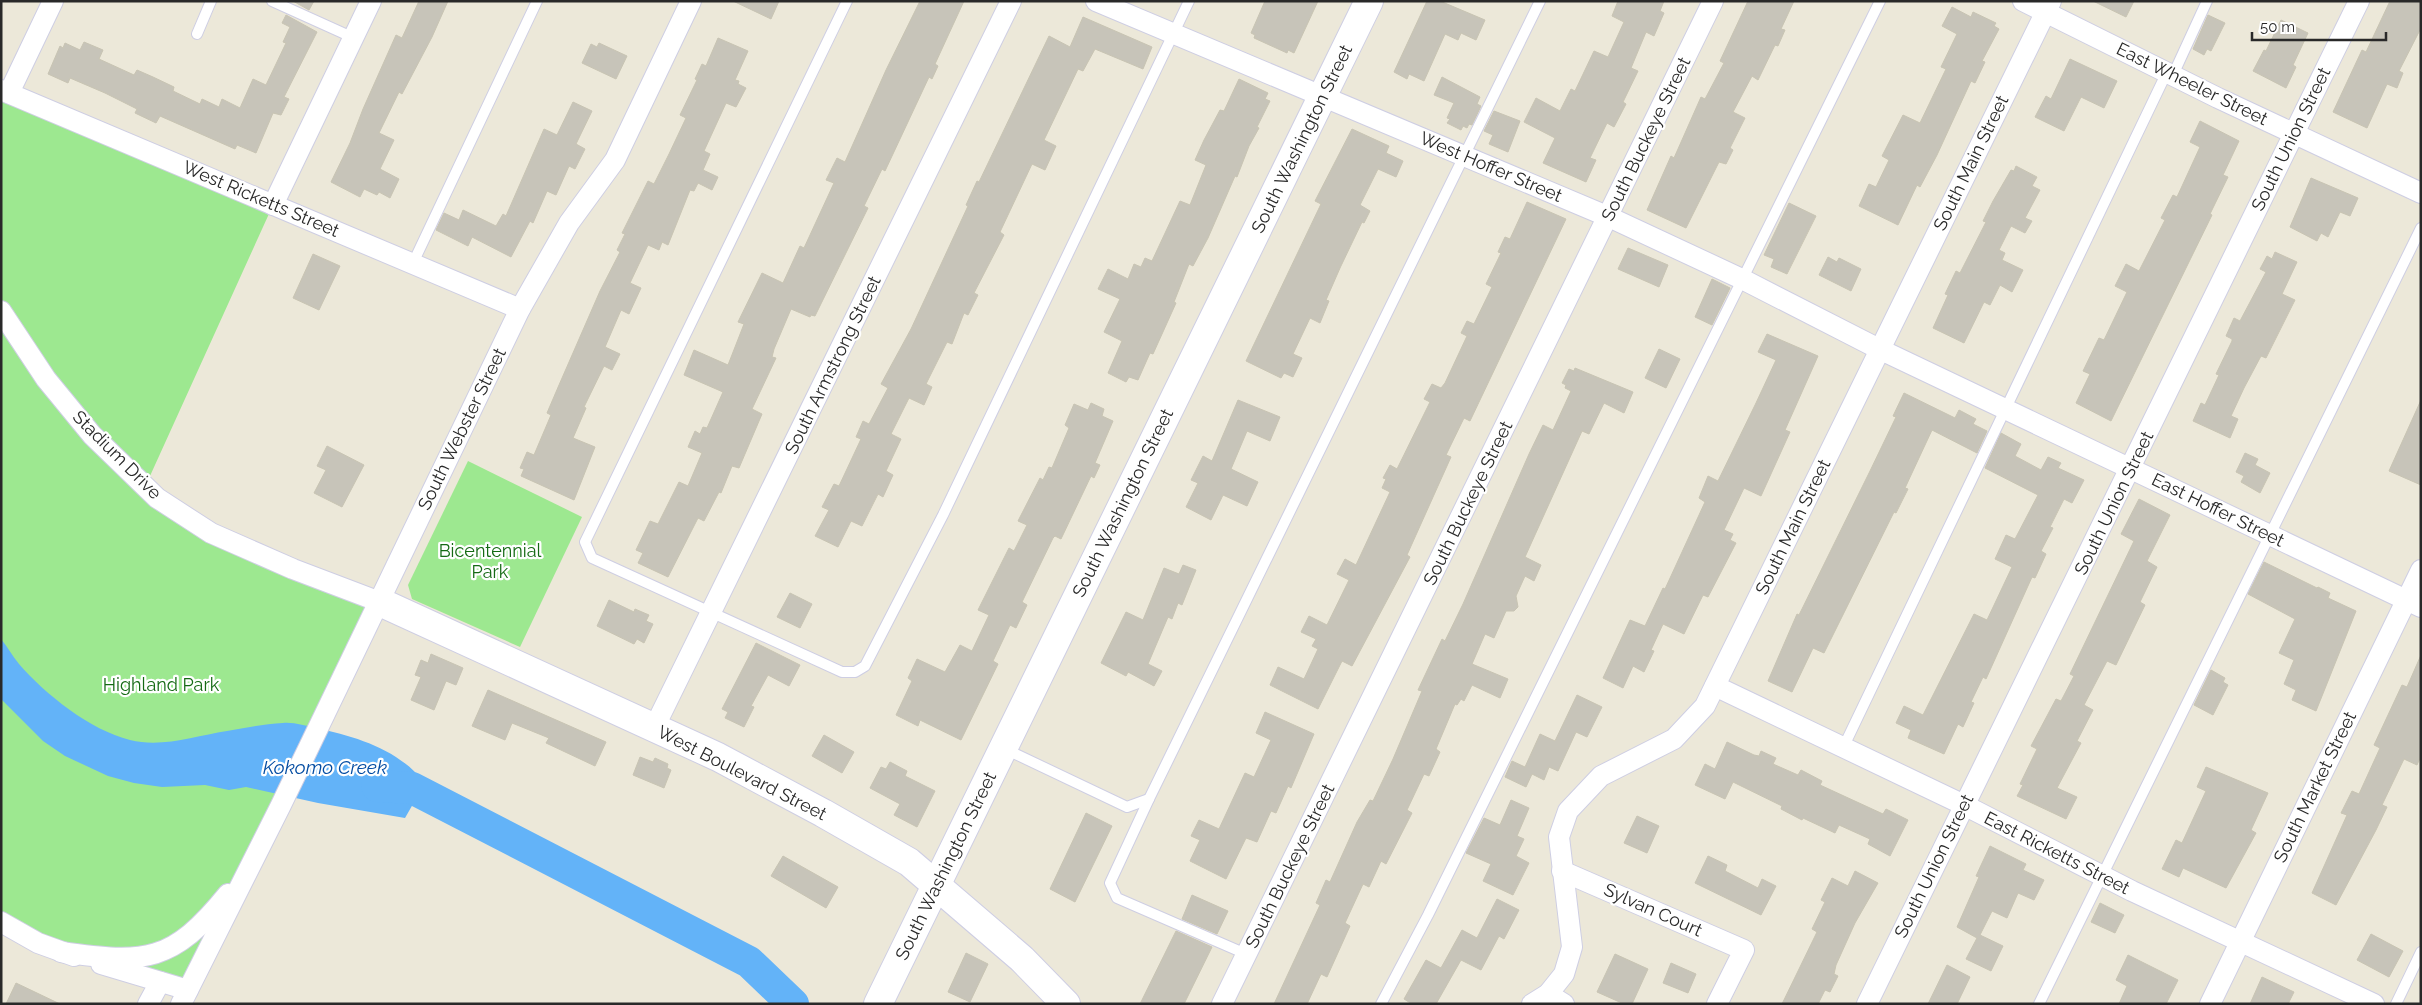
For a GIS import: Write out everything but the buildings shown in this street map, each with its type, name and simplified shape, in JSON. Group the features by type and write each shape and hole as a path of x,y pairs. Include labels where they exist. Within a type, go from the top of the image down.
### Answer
{"main road":[{"name":"South Washington Street","path":"878,1004 1368,1"},
{"name":"West Boulevard Street","path":"380,602 718,757 823,813 909,862 1022,959 1066,1004"}],"street":[{"path":"5,92 53,1"},
{"path":"273,205 372,1"},
{"name":"South Webster Street","path":"185,997 380,602 520,309 569,223 615,160 691,1"},
{"name":"South Armstrong Street","path":"654,728 1011,1"},
{"name":"West Hoffer Street","path":"1096,1 1609,217 1744,280 1879,349"},
{"name":"South Buckeye Street","path":"1222,1004 1609,217 1713,1"},
{"name":"East Wheeler Street","path":"2023,1 2048,6 2170,74 2421,193"},
{"name":"South Union Street","path":"1867,1004 2359,1"},
{"name":"South Main Street","path":"1548,1000 1564,974 1572,947 1559,837 1568,811 1601,776 1674,739 1705,706 2048,6"},
{"name":"West Ricketts Street","path":"5,92 520,309"},
{"name":"Stadium Drive","path":"1,311 51,386 92,435 157,498 210,532 293,569 380,602"},
{"name":"East Hoffer Street","path":"1879,349 2414,604"},
{"name":"South Market Street","path":"2210,1004 2414,604 2421,570"},
{"name":"East Ricketts Street","path":"1715,686 1964,805 2103,876 2374,1004"},
{"name":"South Webster Street","path":"61,952 104,958 131,958 164,951 191,935 250,867"},
{"name":"Sylvan Court","path":"1562,870 1744,950 1717,1004"},
{"path":"1,922 38,943 61,952 160,982 185,997"},
{"path":"148,1004 160,982"}],"lane":[{"path":"196,34 211,1"},
{"path":"272,1 354,38"},
{"path":"412,263 537,1"},
{"path":"847,1 585,542 592,558 713,611 842,672 855,672 864,666 943,515 1189,1"},
{"path":"1246,954 1117,898 1110,884 1149,799 1540,1"},
{"path":"1382,1004 1744,280 1880,1"},
{"path":"1843,748 2005,408 2207,1"},
{"path":"2040,1004 2268,535 2421,228"},
{"path":"1004,749 1127,807 1149,799"},
{"path":"2396,1004 2421,952"}],"green space":[{"name":"Highland Park","path":"1,90 273,205 145,487 157,498 380,602 188,990 1,922"},
{"name":"Bicentennial Park","path":"468,461 582,517 520,647 412,599 408,585"}],"water":[{"name":"Kokomo Creek","path":"1,639 19,664 55,699 99,728 115,735 130,740 154,743 262,725 296,724 347,736 376,746 402,761 425,783 405,818 318,803 246,787 229,790 205,785 162,787 134,783 108,776 65,756 43,741 1,699"}],"waterway":[{"name":"Kokomo Creek","path":"377,786 412,788 749,962 793,1004"}]}
